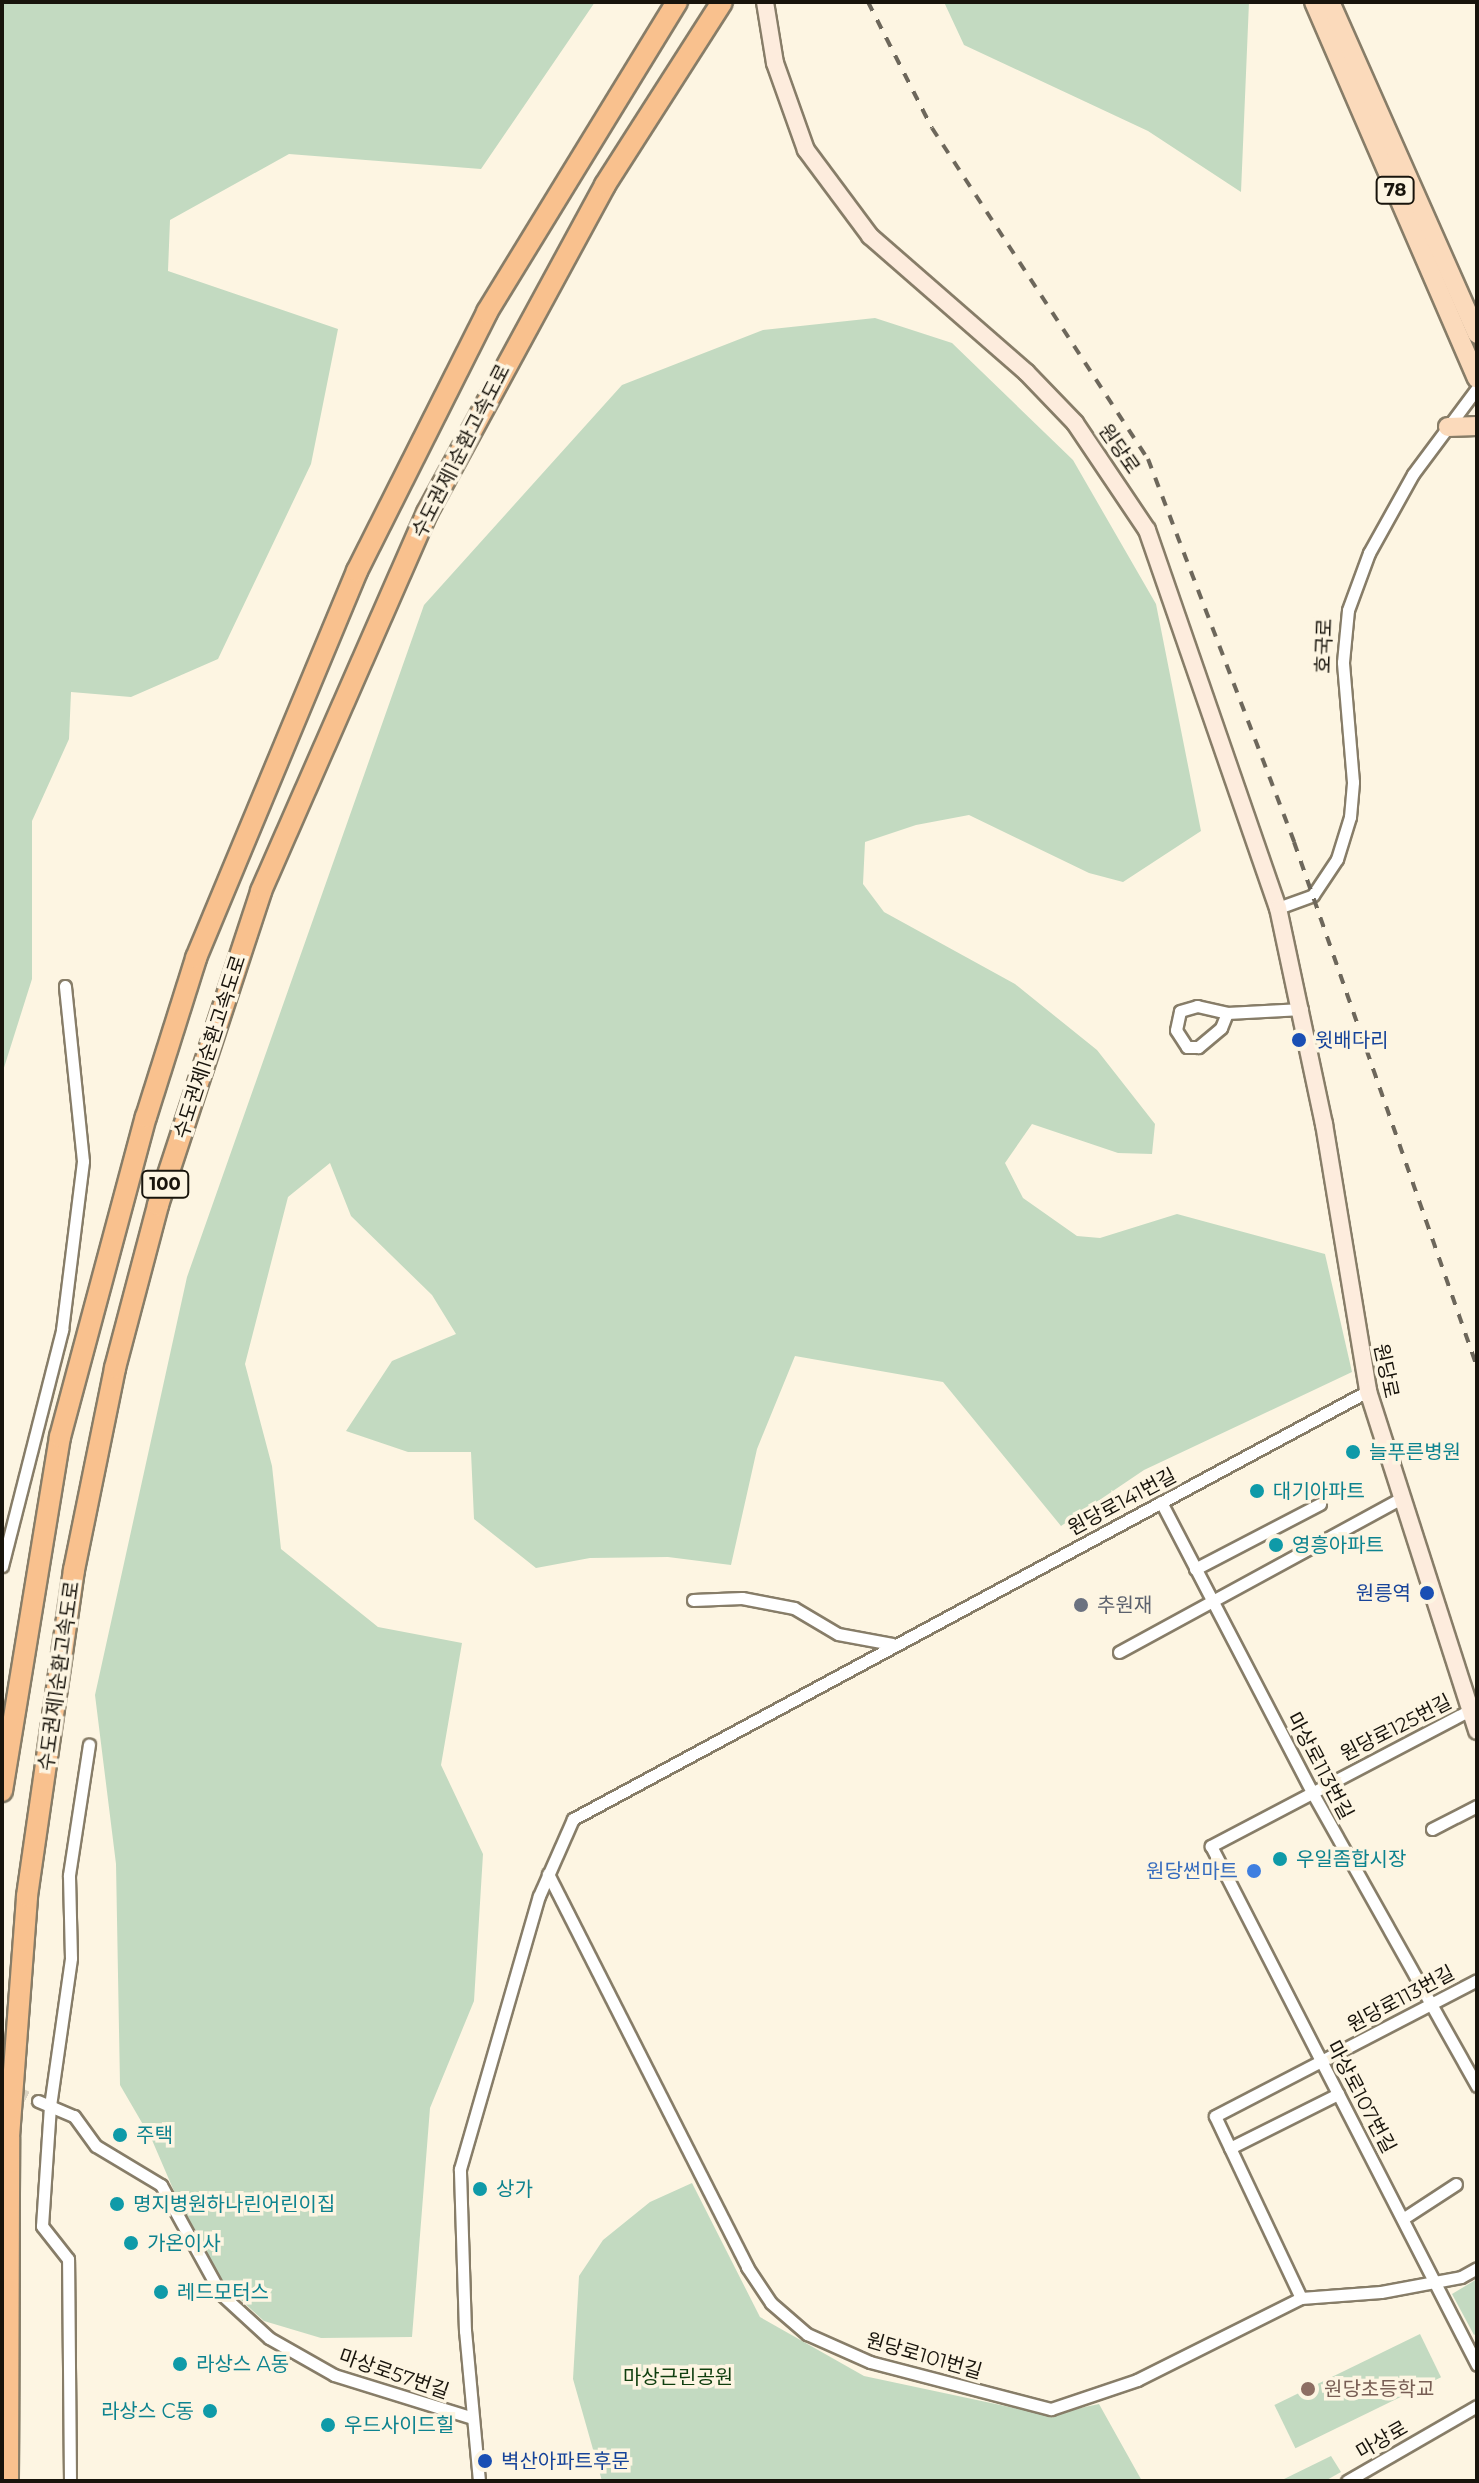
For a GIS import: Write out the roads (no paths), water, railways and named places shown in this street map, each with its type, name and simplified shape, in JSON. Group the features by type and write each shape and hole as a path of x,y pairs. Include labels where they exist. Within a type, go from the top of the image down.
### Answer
{"highway":[{"name":"수도권제1순환고속도로","path":"2,1791 60,1437 146,1117 196,958 242,840 364,557 487,312 677,2"},
{"name":"수도권제1순환고속도로","path":"8,2481 9,2137 27,1896 74,1570 115,1368 158,1205 261,891 421,527 605,185 722,2"}],"main road":[{"name":"원당로","path":"765,2 775,63 806,150 870,236 1026,372 1075,423 1147,530 1278,908 1302,1009 1368,1391 1477,1731"},
{"name":"78","path":"1314,2 1477,378"},
{"name":"78","path":"1330,2 1477,334"},
{"path":"1448,427 1477,426"}],"street":[{"name":"호국로","path":"1278,908 1313,895 1337,859 1350,817 1353,782 1343,662 1348,610 1369,553 1413,474 1477,388"},
{"path":"2,1566 62,1330 83,1161 65,986"},
{"path":"1227,1013 1221,1028 1198,1047 1187,1047 1176,1030 1180,1011 1197,1006 1227,1013 1302,1009"},
{"name":"원당로141번길","path":"548,1874 573,1819 1368,1391"},
{"path":"1119,1652 1402,1498"},
{"name":"마상로113번길","path":"1161,1502 1312,1792 1477,2086"},
{"path":"1195,1569 1320,1504"},
{"path":"693,1600 742,1598 794,1608 838,1634 893,1644"},
{"name":"원당로125번길","path":"1211,1846 1470,1710"},
{"path":"70,2481 68,2259 42,2226 50,2106 71,1958 69,1875 89,1745"},
{"path":"1432,1829 1477,1806"},
{"name":"마상로107번길","path":"1211,1846 1477,2365"},
{"name":"원당로101번길","path":"548,1874 747,2267 771,2303 807,2334 870,2362 1051,2409 1137,2380 1301,2298 1433,2283 1477,2268"},
{"name":"마상로57번길","path":"479,2481 460,2169 548,1874"},
{"name":"원당로113번길","path":"1230,2148 1215,2116 1477,1980"},
{"path":"1301,2298 1230,2148 1338,2094"},
{"name":"마상로57번길","path":"38,2101 74,2116 96,2146 161,2185 221,2294 269,2338 334,2375 473,2418"},
{"path":"1404,2218 1456,2184"},
{"name":"마상로","path":"1347,2481 1477,2406"}],"tunnel":[{"path":"2,2085 38,2101"}],"railway":[{"path":"868,2 932,128 1148,459 1294,842 1477,1367"}],"place":[{"name":"윗배다리","path":"1299,1040"},
{"name":"늘푸른병원","path":"1353,1452"},
{"name":"대기아파트","path":"1257,1491"},
{"name":"영흥아파트","path":"1276,1545"},
{"name":"원릉역","path":"1427,1593"},
{"name":"추원재","path":"1081,1605"},
{"name":"우일좀합시장","path":"1280,1859"},
{"name":"원당썬마트","path":"1254,1871"},
{"name":"주택","path":"120,2135"},
{"name":"상가","path":"480,2189"},
{"name":"명지병원하나린어린이집","path":"117,2204"},
{"name":"가온이사","path":"131,2243"},
{"name":"레드모터스","path":"161,2292"},
{"name":"라상스 A동","path":"180,2364"},
{"name":"원당초등학교","path":"1308,2389"},
{"name":"라상스 C동","path":"210,2411"},
{"name":"우드사이드힐","path":"328,2425"},
{"name":"벽산아파트후문","path":"485,2461"}],"park label":[{"name":"마상근린공원","path":"678,2377"}]}
